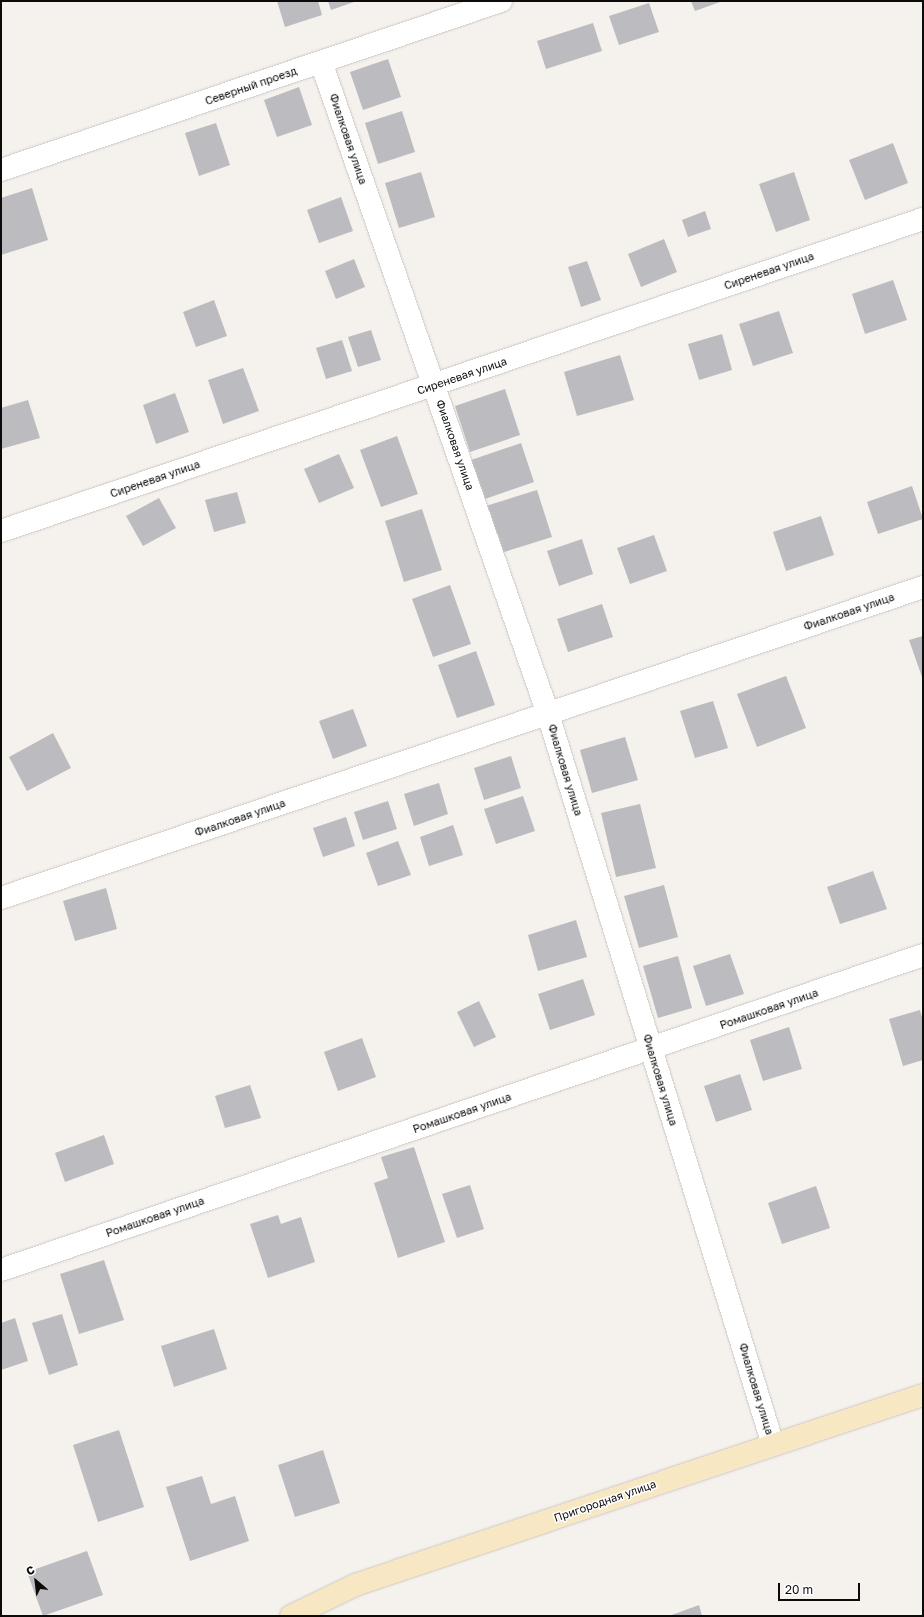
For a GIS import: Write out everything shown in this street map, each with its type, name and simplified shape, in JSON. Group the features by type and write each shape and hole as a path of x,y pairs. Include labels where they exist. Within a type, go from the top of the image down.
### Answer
{"street":[{"name":"Северный проезд","path":"1,170 501,1"},
{"name":"Фиалковая улица","path":"321,62 548,714 773,1445"},
{"name":"Сиреневая улица","path":"1,531 923,219"},
{"name":"Фиалковая улица","path":"1,898 923,587"},
{"name":"Ромашковая улица","path":"1,1270 923,955"},
{"name":"Пригородная улица","path":"291,1616 355,1585 923,1395"}],"building":[{"path":"277,1 318,1 322,15 285,27"},
{"path":"328,1 357,1 331,10"},
{"path":"691,1 723,1 695,11"},
{"path":"649,3 659,32 619,45 609,16"},
{"path":"593,23 602,51 546,69 537,41"},
{"path":"388,59 401,97 363,110 350,72"},
{"path":"299,87 312,125 277,137 264,100"},
{"path":"402,111 415,152 378,164 365,123"},
{"path":"216,123 230,165 199,176 185,133"},
{"path":"893,143 908,183 865,200 849,160"},
{"path":"421,172 435,217 399,228 385,183"},
{"path":"794,172 810,220 776,232 759,184"},
{"path":"32,188 48,240 1,255 1,198"},
{"path":"341,197 353,231 319,243 307,210"},
{"path":"705,211 711,229 688,237 682,220"},
{"path":"664,239 677,272 641,287 628,254"},
{"path":"354,259 365,287 336,299 325,271"},
{"path":"587,261 601,300 581,307 568,267"},
{"path":"893,280 907,320 865,334 852,294"},
{"path":"214,300 227,336 196,347 183,312"},
{"path":"779,311 793,353 753,366 739,324"},
{"path":"371,330 381,360 358,367 348,337"},
{"path":"722,334 732,370 699,380 688,344"},
{"path":"342,340 352,371 326,379 316,348"},
{"path":"620,355 634,400 577,416 564,372"},
{"path":"243,368 259,411 223,424 208,380"},
{"path":"505,389 520,435 470,452 455,406"},
{"path":"175,393 189,432 156,444 143,405"},
{"path":"28,400 40,438 1,449 1,408"},
{"path":"397,436 418,494 381,507 360,450"},
{"path":"521,443 534,482 485,499 471,460"},
{"path":"339,454 354,488 319,503 304,469"},
{"path":"912,486 923,519 878,534 867,502"},
{"path":"537,490 552,537 501,553 486,506"},
{"path":"237,492 246,523 214,532 205,500"},
{"path":"159,498 176,528 143,546 126,516"},
{"path":"422,509 442,570 404,582 385,521"},
{"path":"821,516 834,555 786,571 773,532"},
{"path":"654,535 667,571 630,584 617,548"},
{"path":"582,539 593,574 559,586 547,551"},
{"path":"450,585 471,644 433,657 412,599"},
{"path":"602,604 613,637 568,652 557,619"},
{"path":"923,636 923,680 909,640"},
{"path":"476,651 495,705 457,718 438,665"},
{"path":"786,676 806,728 757,747 737,694"},
{"path":"713,701 728,748 695,758 680,711"},
{"path":"353,709 367,746 333,759 319,721"},
{"path":"53,733 71,768 27,791 9,757"},
{"path":"625,737 638,780 592,793 580,750"},
{"path":"511,756 521,788 484,800 474,768"},
{"path":"439,783 448,814 414,826 404,794"},
{"path":"523,796 535,831 496,844 484,809"},
{"path":"388,801 397,829 363,840 354,812"},
{"path":"640,804 656,868 616,877 601,813"},
{"path":"346,817 355,846 323,857 313,828"},
{"path":"453,825 463,855 429,866 420,837"},
{"path":"398,841 411,875 378,886 366,853"},
{"path":"873,871 887,909 840,924 827,887"},
{"path":"664,885 678,937 639,948 624,896"},
{"path":"106,888 117,929 75,941 63,901"},
{"path":"576,920 587,957 538,971 528,935"},
{"path":"730,954 744,994 706,1006 693,966"},
{"path":"678,956 692,1008 658,1018 643,966"},
{"path":"583,979 595,1015 550,1030 538,994"},
{"path":"479,1001 496,1037 474,1047 457,1012"},
{"path":"920,1010 923,1021 923,1060 903,1066 889,1019"},
{"path":"789,1027 802,1069 763,1081 750,1040"},
{"path":"362,1038 376,1077 338,1091 324,1052"},
{"path":"740,1074 752,1110 716,1122 704,1086"},
{"path":"250,1085 261,1118 225,1128 215,1096"},
{"path":"104,1135 114,1164 65,1182 55,1153"},
{"path":"414,1147 445,1242 398,1258 374,1183 388,1178 381,1157"},
{"path":"470,1185 484,1229 457,1238 442,1194"},
{"path":"816,1186 830,1228 782,1244 768,1203"},
{"path":"278,1215 281,1224 301,1217 315,1262 268,1278 250,1224"},
{"path":"104,1260 124,1320 79,1334 60,1274"},
{"path":"62,1314 78,1365 49,1375 32,1323"},
{"path":"15,1318 28,1361 1,1370 1,1323"},
{"path":"214,1329 227,1369 174,1387 161,1346"},
{"path":"119,1430 144,1507 98,1522 73,1445"},
{"path":"323,1450 340,1503 295,1517 278,1465"},
{"path":"202,1476 211,1504 235,1496 249,1541 190,1561 166,1487"},
{"path":"87,1551 103,1595 43,1616 27,1572"},
{"path":"699,1605 702,1616 669,1616"}]}
